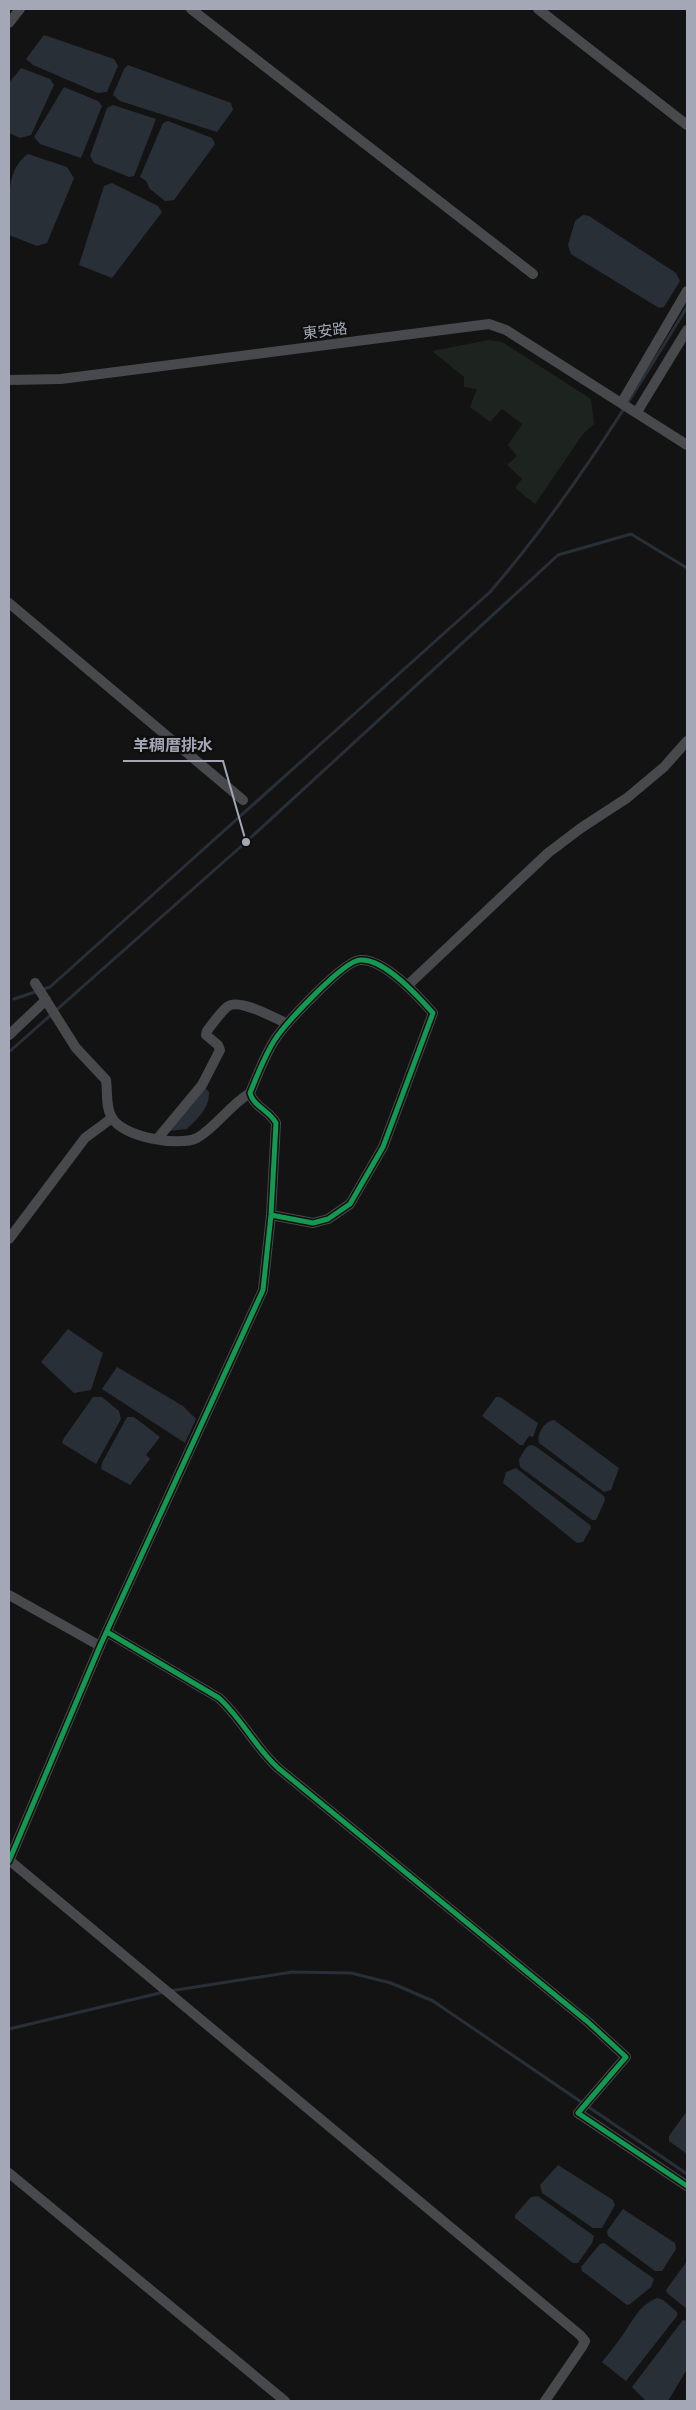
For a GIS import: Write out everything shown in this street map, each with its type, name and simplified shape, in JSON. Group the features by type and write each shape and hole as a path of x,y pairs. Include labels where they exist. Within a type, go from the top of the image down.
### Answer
{"street":[{"path":"9,23 20,9"},
{"path":"192,9 533,274"},
{"path":"538,9 687,124"},
{"path":"629,407 687,291"},
{"name":"東安路","path":"9,380 61,379 489,324 506,330 687,445"},
{"path":"629,407 687,330"},
{"path":"9,603 242,800"},
{"path":"408,985 548,853 581,828 627,798 664,767 687,741"},
{"path":"35,982 76,1048 106,1080 107,1103 112,1118 127,1131 174,1141 197,1138 239,1099 250,1093 273,1042 286,1024 346,966 360,960 374,962 408,985 433,1012 383,1147 350,1204 328,1219 313,1223 272,1214"},
{"path":"9,1035 46,1000"},
{"path":"158,1138 210,1073 220,1050 218,1045 206,1036 207,1031 228,1006 234,1003 245,1005 286,1024"},
{"path":"250,1093 252,1099 272,1116 276,1123 272,1214 263,1290 100,1646 9,1860 580,2335 585,2341 545,2401"},
{"path":"9,1239 86,1138 112,1118"},
{"path":"9,1595 100,1646"},
{"path":"108,1632 219,1698 233,1711 261,1753 278,1768 588,2022 626,2057 578,2113 687,2186"},
{"path":"9,2174 285,2401"}],"shaded area":[{"path":"44,35 114,59 118,66 107,92 98,93 33,65 26,59"},
{"path":"128,65 231,103 233,110 217,132 120,101 113,95 124,69"},
{"path":"21,68 50,79 54,85 31,135 20,138 9,133 9,83"},
{"path":"64,87 98,101 102,106 81,158 40,144 34,137"},
{"path":"113,105 156,119 134,176 129,177 94,163 90,156 107,108"},
{"path":"168,121 212,138 215,144 174,200 165,201 150,189 146,181 140,177 163,123"},
{"path":"28,154 67,167 74,178 47,243 37,246 9,235 11,180 20,161"},
{"path":"112,183 158,206 162,212 112,278 79,265 104,186"},
{"path":"583,215 589,216 676,273 680,281 664,307 659,308 571,254 568,245 575,221"},
{"path":"489,340 502,342 591,399 594,424 583,434 535,504 515,488 522,479 507,465 517,456 508,445 522,424 502,409 490,422 470,407 477,389 464,387 464,377 432,351"},
{"path":"205,1088 209,1092 209,1098 199,1117 187,1129 168,1131"},
{"path":"68,1329 103,1353 91,1390 74,1393 41,1362"},
{"path":"117,1367 183,1406 196,1419 185,1443 102,1389"},
{"path":"93,1397 102,1397 119,1411 121,1419 96,1464 62,1443"},
{"path":"496,1397 500,1397 538,1423 533,1437 529,1436 523,1445 520,1445 482,1416"},
{"path":"127,1417 134,1417 160,1437 146,1455 150,1459 130,1485 101,1469 102,1463"},
{"path":"554,1420 619,1468 611,1490 604,1492 539,1443 538,1440 542,1429 547,1423"},
{"path":"530,1445 535,1446 604,1496 605,1500 596,1520 592,1520 520,1467 519,1459"},
{"path":"516,1468 590,1525 591,1528 583,1542 577,1543 503,1483 506,1472"},
{"path":"687,2111 687,2154 669,2141 669,2136"},
{"path":"558,2165 613,2200 615,2205 602,2228 593,2228 542,2193 540,2185"},
{"path":"538,2196 594,2236 592,2243 578,2263 573,2263 515,2218 515,2215 531,2197"},
{"path":"623,2209 675,2243 676,2249 662,2271 655,2271 608,2236 607,2231"},
{"path":"604,2243 654,2279 651,2287 630,2304 627,2305 582,2271 581,2267 600,2244"},
{"path":"687,2261 687,2309 667,2293 666,2290"},
{"path":"657,2298 663,2300 677,2312 677,2316 626,2381 602,2362 640,2310 650,2301"},
{"path":"683,2320 687,2321 687,2369 668,2401 646,2401 632,2387"}],"waterway":[{"path":"14,999 50,987 490,592 518,559 570,489 642,381 687,307"},
{"path":"9,1052 246,842 558,555 631,534 687,568"},
{"path":"170,1991 292,1972 351,1973 391,1983 433,2001 687,2174"},
{"path":"9,2029 164,1992"}],"cycle path":[{"path":"9,1861 100,1646 263,1290 271,1215 276,1123 254,1101 250,1093 258,1073 270,1047 280,1033 328,982 352,963 360,960 379,965 400,979 433,1013 383,1147 350,1204 328,1219 313,1223 271,1215"},
{"path":"107,1632 219,1698 278,1768 588,2022 626,2057 578,2113 687,2186"}],"place":[{"name":"羊稠厝排水","path":"246,842"}]}
